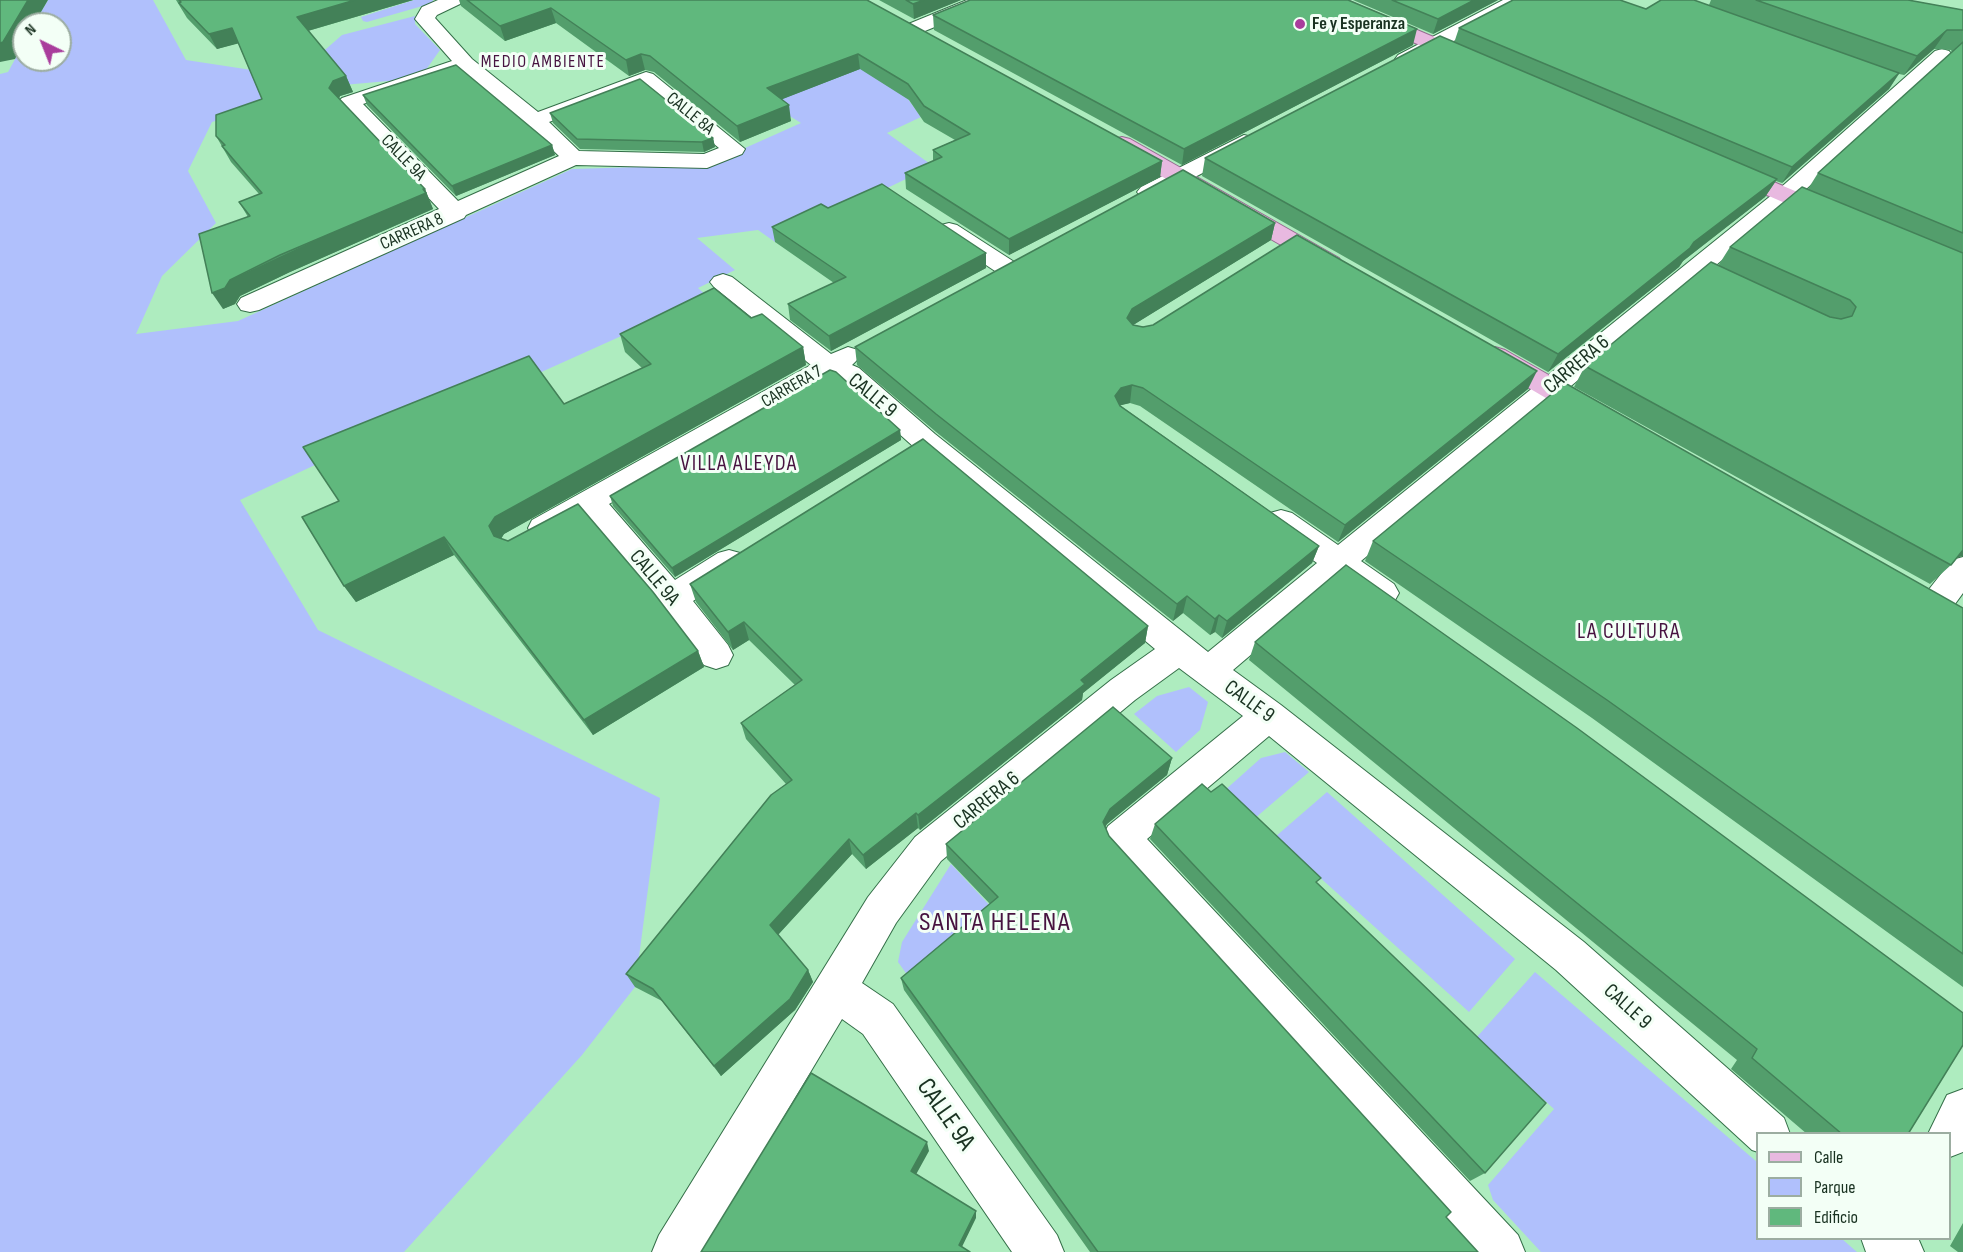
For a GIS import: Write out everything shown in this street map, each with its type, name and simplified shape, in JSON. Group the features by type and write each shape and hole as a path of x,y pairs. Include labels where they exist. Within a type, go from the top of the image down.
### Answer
{"main road":[{"path":"1331,0 1489,67"},
{"path":"904,24 944,46"},
{"path":"1098,130 1180,176 1281,247 1348,273"},
{"path":"1709,162 1849,222"},
{"path":"1478,346 1611,423"}],"street":[{"path":"453,0 429,11 425,20 465,63 535,120 573,159"},
{"path":"904,24 984,0"},
{"path":"1381,71 1517,0"},
{"name":"CARRERA 6","path":"1208,672 1693,268 1786,195 1942,55"},
{"name":"CALLE 9A","path":"456,213 349,102 465,63"},
{"name":"CALLE 8A","path":"535,120 646,78 734,149 707,161 573,159"},
{"path":"1886,78 1908,86"},
{"path":"1130,203 1265,132"},
{"name":"CARRERA 8","path":"250,304 573,159"},
{"path":"933,220 1010,270"},
{"path":"1693,268 1724,282"},
{"name":"CALLE 9","path":"723,282 829,366 849,374 914,447 1208,672 1269,715 1570,956 1766,1132"},
{"name":"CARRERA 7","path":"525,539 869,345"},
{"path":"1253,501 1406,609"},
{"name":"CALLE 9A","path":"590,502 672,598 716,655"},
{"path":"672,598 753,548"},
{"path":"1935,605 1963,569"},
{"name":"CARRERA 6","path":"675,1252 836,990 882,910 928,849 1123,690 1179,650"},
{"path":"1269,715 1121,838 1501,1252"},
{"name":"CALLE 9A","path":"836,990 878,1019 1040,1252"},
{"path":"1951,1132 1963,1111"}],"green space":[{"path":"48,0 153,0 186,60 278,74 326,49 342,35 415,16 415,24 440,50 423,74 400,80 320,87 212,122 188,171 216,223 162,276 136,334 238,321 572,169 707,165 801,123 736,83 914,44 908,99 921,117 887,133 933,166 775,242 758,230 697,238 735,270 698,288 708,297 537,374 315,465 240,500 318,630 660,798 635,987 582,1055 404,1252 0,1252 0,74 8,72 12,65 12,72 72,72 72,12 41,12"},
{"path":"414,0 433,0 433,3 367,22 361,17"},
{"path":"1189,687 1208,702 1200,730 1176,752 1134,714 1157,696"},
{"path":"1285,752 1309,772 1254,819 1224,791 1261,758"},
{"path":"1327,792 1515,959 1469,1012 1275,837"},
{"path":"951,864 993,909 908,976 898,962 902,942"},
{"path":"1535,972 1756,1161 1756,1240 1843,1240 1857,1252 1541,1252 1493,1200 1488,1185 1554,1109 1476,1038"}],"building":[{"path":"0,0 28,0 21,12 12,12 12,27 3,42 0,43"},
{"path":"179,0 355,0 297,17 346,76 333,81 329,88 425,189 423,189 426,193 280,255 230,280 225,288 212,293 199,234 250,216 239,202 262,193 216,136 216,115 262,99 232,28 209,34 179,3 181,2"},
{"path":"467,0 867,0 1162,161 1009,239 905,173 942,157 933,150 970,134 924,106 908,84 858,54 767,88 789,105 737,126 650,56 641,54 626,60 551,8 500,26"},
{"path":"906,0 924,0 913,4"},
{"path":"970,0 1348,0 1417,29 1184,149 933,15"},
{"path":"1392,0 1474,0 1438,19"},
{"path":"1513,0 1620,0 1646,9 1661,0 1694,0 1899,73 1792,167 1459,28"},
{"path":"1756,0 1908,0 1963,10 1963,30 1947,30 1917,56"},
{"path":"1440,36 1777,179 1694,242 1690,248 1558,354 1205,158"},
{"path":"1963,42 1963,233 1818,173"},
{"path":"456,65 552,145 452,186 363,95"},
{"path":"640,79 713,138 702,142 577,139 550,113"},
{"path":"1183,170 1275,223 1132,309 1127,318 1133,325 1143,327 1153,325 1297,235 1537,371 1345,525 1143,388 1132,385 1121,388 1115,396 1120,406 1319,546 1227,621 1219,615 1215,619 1187,596 1177,604 936,414 855,347"},
{"path":"882,184 986,253 829,336 788,304 846,277 772,227 821,204 828,208"},
{"path":"1802,187 1963,253 1963,550 1951,565 1585,366 1711,262 1830,317 1841,319 1852,316 1856,307 1850,300 1730,247"},
{"path":"714,288 751,318 762,314 803,347 495,517 489,526 494,536 508,541 578,504 653,592 698,651 584,720 444,537 344,586 302,517 339,501 303,447 529,356 564,404 651,364 620,334"},
{"path":"830,370 836,372 900,430 672,568 610,496"},
{"path":"1565,383 1963,608 1963,954 1607,700 1373,541"},
{"path":"923,439 1148,626 1081,680 1085,684 918,815 916,813 863,855 849,839 770,925 808,970 790,999 714,1066 653,989 626,974 771,795 792,780 741,723 802,680 744,622 728,632 690,584"},
{"path":"1346,565 1577,728 1963,1013 1963,1045 1909,1132 1840,1132 1752,1058 1757,1049 1255,642"},
{"path":"1113,707 1172,758 1110,809 1103,822 1109,836 1451,1212 1446,1217 1478,1252 1098,1252 901,978 998,897 946,844"},
{"path":"1202,784 1211,792 1222,784 1321,878 1316,882 1546,1103 1485,1173 1155,824"},
{"path":"811,1073 927,1142 911,1171 976,1211 959,1245 970,1252 701,1252"}],"place":[{"name":"Fe y Esperanza","path":"1300,24"}],"district":[{"name":"MEDIO AMBIENTE","path":"543,62"},
{"name":"VILLA ALEYDA","path":"739,464"},
{"name":"LA CULTURA","path":"1629,632"},
{"name":"SANTA HELENA","path":"995,923"}]}
